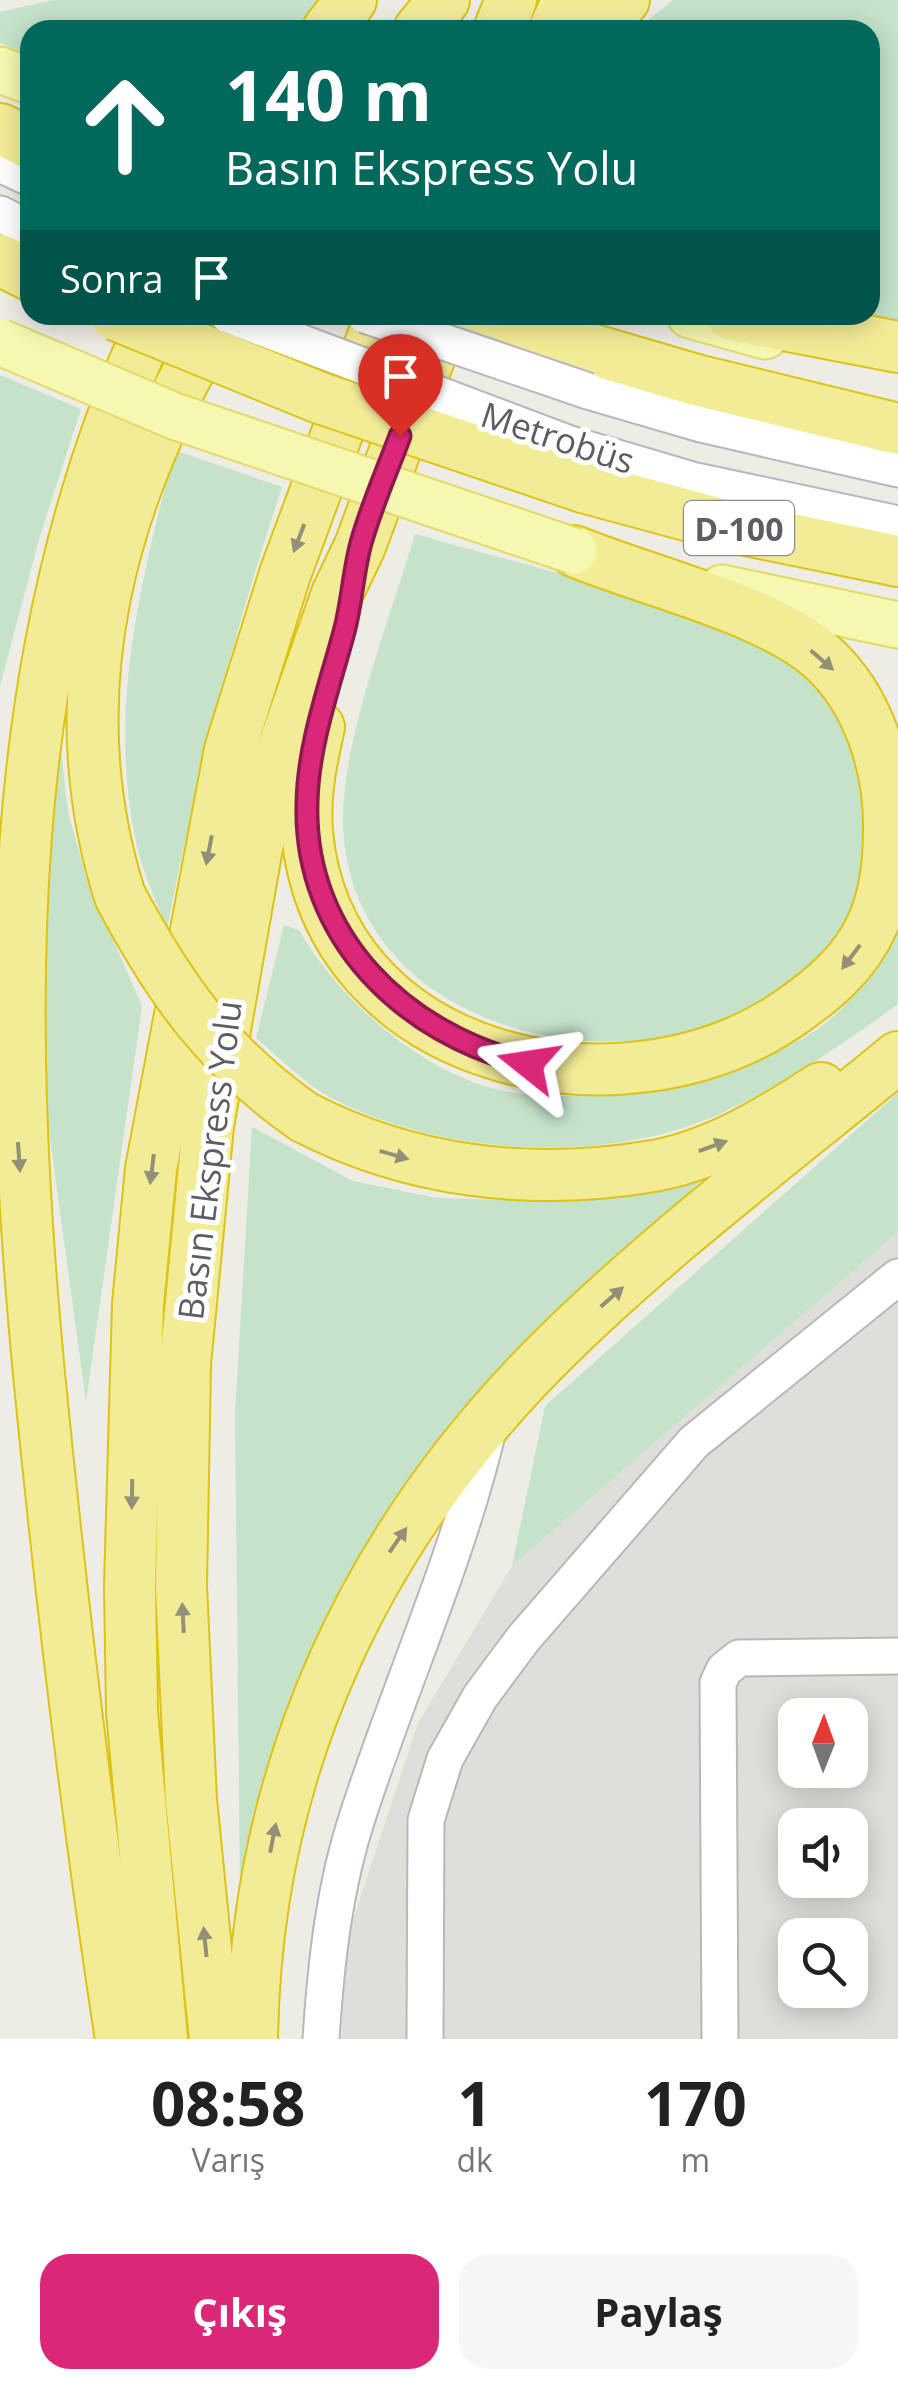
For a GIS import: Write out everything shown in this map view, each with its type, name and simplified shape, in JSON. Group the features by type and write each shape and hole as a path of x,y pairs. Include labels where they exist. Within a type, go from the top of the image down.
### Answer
{"highway":[{"path":"336,20 351,0"},
{"path":"427,20 444,0"},
{"path":"604,20 624,0"},
{"name":"D-100","path":"141,325 320,398 576,466 727,526 898,560"},
{"path":"122,2039 77,1733 20,1168 11,1026 11,848 19,757 42,620 74,486 129,361 150,325"},
{"path":"219,325 153,436 121,530 100,623 90,750 104,846 120,896 165,978 220,1050 304,1117 400,1158 477,1173 649,1167 723,1143 787,1110 898,1030"},
{"name":"Basın Ekspress Yolu","path":"162,2039 132,1712 130,1622 138,1304 151,1169 173,1035 230,750 285,574 377,325"},
{"name":"Basın Ekspress Yolu","path":"215,2039 191,1800 182,1586 185,1364 195,1240 220,1051 258,847 280,757 336,594 360,546 441,325"},
{"path":"496,325 589,370 898,429"},
{"path":"784,325 898,347"},
{"path":"360,546 355,592 320,722 306,800 310,857 337,930 363,969 398,1001 435,1029 484,1053 564,1069 613,1071 675,1063 728,1047 770,1026 835,978 856,953 882,900 889,857 889,808 881,759 850,688 822,657 772,625 574,551"},
{"path":"252,2039 262,1894 298,1746 355,1614 388,1556 490,1420 557,1346 720,1203 898,1057"},
{"path":"0,1264 8,1318 46,1444"}],"main road":[{"path":"729,325 898,369"},
{"path":"0,342 174,416 574,551 898,625"}],"lane":[{"path":"0,214 20,259"},
{"name":"Metrobüs","path":"248,325 576,466 692,480 898,524"},
{"name":"Metrobüs","path":"406,325 589,370 702,424 898,468"},
{"path":"425,2039 426,1820 445,1759 480,1697 523,1639 694,1442 898,1276"},
{"path":"321,2039 326,1960 357,1816 474,1489 490,1420"},
{"path":"720,2039 718,1683 724,1670 739,1658 898,1656"}],"shaded area":[{"path":"898,1232 898,2039 341,2039 348,1935 418,1723 512,1566"}],"green space":[{"path":"53,0 328,0 315,20 20,20 20,51 0,43 0,12"},
{"path":"673,0 898,0 898,333 867,325 880,325 880,20 648,20"},
{"path":"0,375 81,409 39,539 0,686"},
{"path":"174,450 282,487 217,706 167,929 136,842 125,742 132,644 140,596"},
{"path":"415,534 728,622 773,644 810,674 839,712 859,756 865,779 868,826 866,879 860,908 808,974 736,1018 652,1039 565,1038 482,1016 412,973 363,909 343,824 350,756 359,718"},
{"path":"60,741 68,812 87,880 142,1006 86,1402 38,1051 37,924"},
{"path":"898,923 898,1004 814,1062 724,1112 630,1141 579,1147 527,1147 425,1133 333,1099 256,1038 284,925 299,930 339,986 365,1012 394,1037 457,1075 491,1088 560,1096 672,1086 744,1065 778,1051 824,1024 861,985"},
{"path":"898,1093 898,1232 512,1566 545,1406"},
{"path":"252,1127 353,1181 437,1198 541,1201 650,1189 717,1165 585,1293 360,1559 308,1656 258,1796 240,1888 235,1414"}],"route":[{"path":"400,436 360,546 355,592 320,722 306,800 310,857 337,930 363,969 435,1029 484,1053 528,1064"}]}
